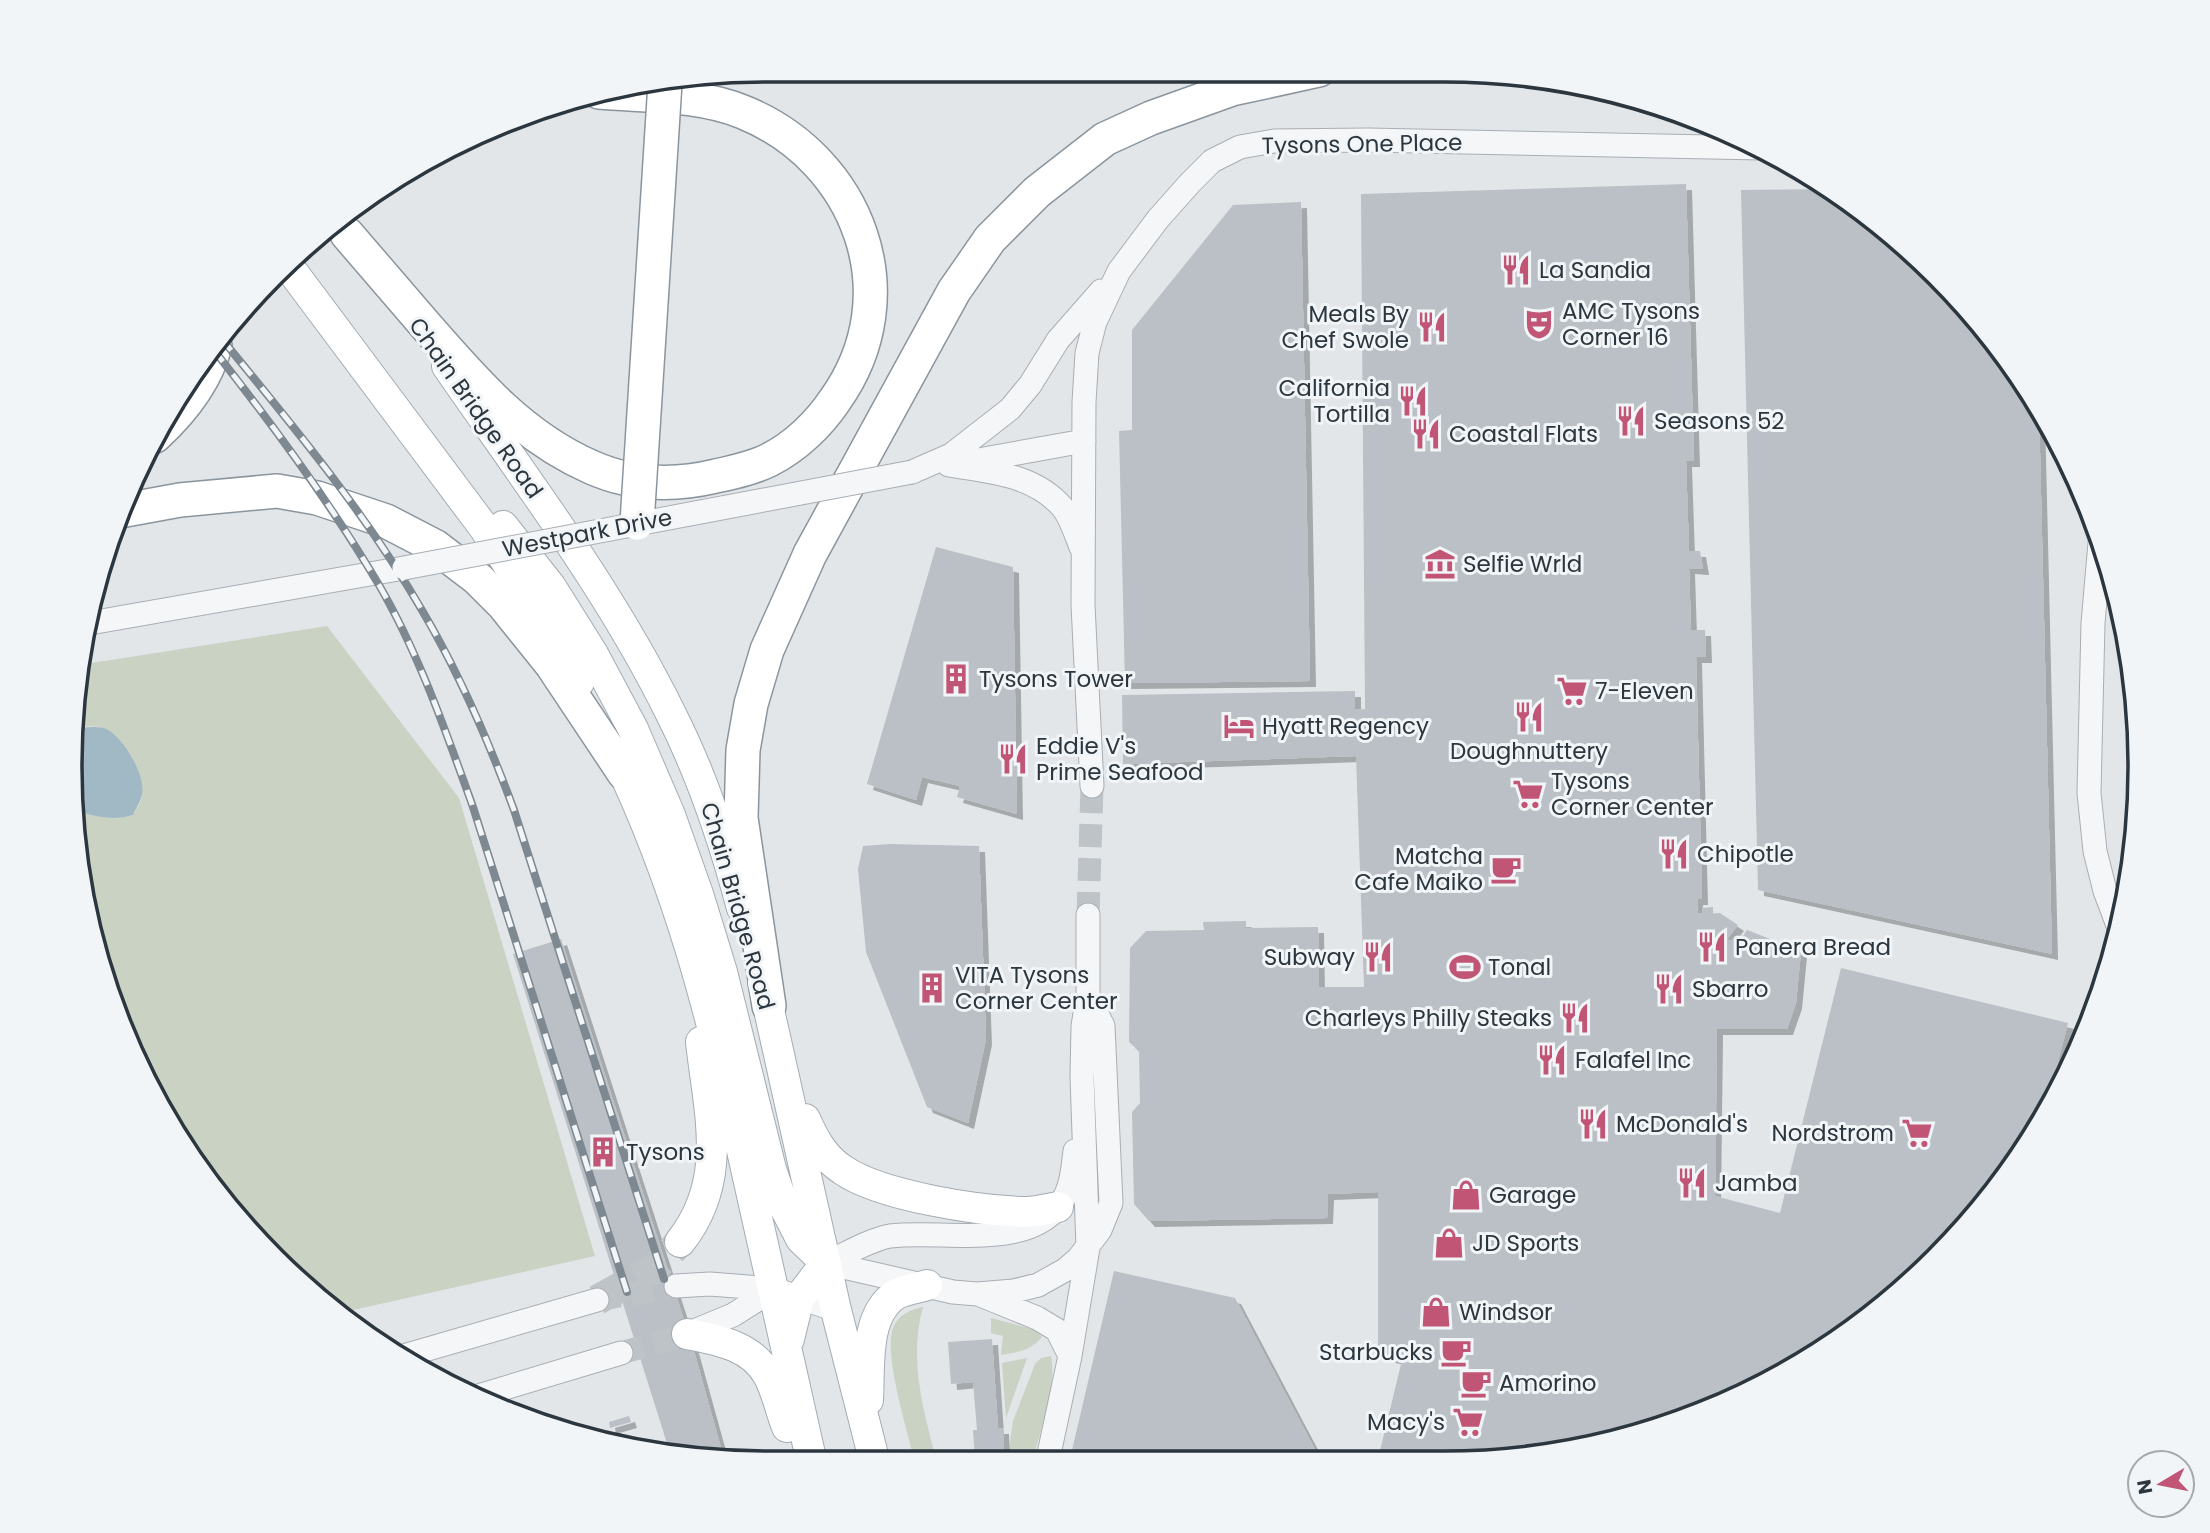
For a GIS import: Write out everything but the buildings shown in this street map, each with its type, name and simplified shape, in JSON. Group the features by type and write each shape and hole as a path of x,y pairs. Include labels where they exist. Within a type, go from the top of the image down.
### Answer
{"highway":[{"path":"769,1006 741,818 743,750 751,704 767,650 810,554 954,291 990,239 1037,192 1105,139 1219,93 1259,82"},
{"path":"637,523 665,90"},
{"path":"343,229 462,367 501,408 531,433 563,453 622,478 652,483 695,481 740,471 770,460 802,437 825,414 849,381 867,334 871,285 867,254 854,214 831,177 804,147 783,131 741,111 709,102 633,95"},
{"path":"133,509 180,500 277,491 317,498 386,521 436,547 478,579 503,604 552,665 624,773"}],"main road":[{"name":"Chain Bridge Road","path":"343,229 424,333 579,554 671,714 723,836 769,1006 836,1310 872,1451"},
{"path":"293,273 454,486 542,617 581,686 624,773 661,859 689,941 787,1293"},
{"path":"454,486 502,524 551,587 593,654 633,729 670,815 722,972 771,1169 783,1204 801,1239 826,1263 787,1293"},
{"path":"680,1242 692,1227 705,1200 711,1175 713,1148 689,941"},
{"path":"781,1060 820,1150 843,1170 879,1187 948,1203 1029,1212 1058,1208"},
{"path":"809,1451 787,1349 787,1293 795,1257 809,1219 811,1190"},
{"path":"866,1428 870,1338 881,1311 895,1295 927,1285"},
{"path":"687,1334 722,1341 748,1352 768,1373 797,1451"}],"street":[{"name":"Tysons One Place","path":"1092,786 1083,605 1084,402 1087,353 1095,322 1119,271 1158,219 1212,161 1240,147 1274,141 1734,148"},
{"path":"912,472 951,455 1010,409 1030,385 1058,340 1119,271"},
{"name":"Westpark Drive","path":"98,622 404,568 1084,441"},
{"path":"949,466 996,472 1041,488 1064,509 1084,554"},
{"path":"2098,569 2089,793 2095,851 2112,910"},
{"path":"1050,1451 1070,1356 1088,1248 1082,1077 1083,1026 1088,996 1088,915"},
{"path":"826,1263 953,1292 977,1294 1014,1291 1038,1285 1065,1270 1088,1248 1100,1230 1111,1203 1103,1026 1088,996"},
{"path":"826,1263 887,1237 939,1233 986,1235 1021,1231 1044,1222 1066,1196 1073,1169 1082,1077"},
{"path":"676,1286 710,1283 787,1293 836,1310"},
{"path":"687,1334 787,1293"},
{"path":"977,1294 1037,1318 1057,1330 1070,1356"},
{"path":"414,1353 597,1300"},
{"path":"491,1392 621,1353"}],"shaded area":[{"path":"327,626 459,798 595,1256 352,1310 315,1281 252,1218 198,1147 174,1109 134,1028 106,944 95,900 84,812 118,818 133,815 140,802 142,787 132,758 120,740 106,729 84,727 90,663"},
{"path":"923,1307 917,1366 934,1451 912,1451 891,1356 893,1328 898,1320 914,1309"},
{"path":"991,1318 1036,1330 1042,1337 1028,1348 1001,1355 1003,1336 991,1333"},
{"path":"1051,1356 1052,1381 1035,1451 1009,1451 1013,1421 1035,1364 1041,1358"},
{"path":"1027,1358 1006,1418 1002,1363"}],"water":[{"path":"84,727 104,728 111,732 131,756 142,786 140,802 133,815 118,818 84,812"}],"tunnel":[{"path":"1088,915 1092,786"},
{"path":"597,1300 655,1268 680,1242"},
{"path":"597,1300 676,1286"},
{"path":"621,1353 687,1334"}],"railway":[{"path":"227,346 328,471 378,540 437,636 461,684 514,810 664,1279"},
{"path":"219,357 321,494 379,585 407,638 473,807 627,1292"}],"place":[{"name":"La Sandia","path":"1516,270"},
{"name":"AMC Tysons Corner 16","path":"1539,324"},
{"name":"Meals By Chef Swole","path":"1432,327"},
{"name":"California Tortilla","path":"1413,401"},
{"name":"Seasons 52","path":"1631,421"},
{"name":"Coastal Flats","path":"1426,434"},
{"name":"Selfie Wrld","path":"1440,564"},
{"name":"Tysons Tower","path":"956,679"},
{"name":"7-Eleven","path":"1572,691"},
{"name":"Doughnuttery","path":"1529,717"},
{"name":"Hyatt Regency","path":"1239,726"},
{"name":"Eddie V's Prime Seafood","path":"1013,759"},
{"name":"Tysons Corner Center","path":"1528,794"},
{"name":"Chipotle","path":"1674,854"},
{"name":"Matcha Cafe Maiko","path":"1506,869"},
{"name":"Panera Bread","path":"1712,947"},
{"name":"Subway","path":"1378,957"},
{"name":"Tonal","path":"1465,967"},
{"name":"VITA Tysons Corner Center","path":"932,988"},
{"name":"Sbarro","path":"1669,989"},
{"name":"Charleys Philly Steaks","path":"1575,1018"},
{"name":"Falafel Inc","path":"1552,1060"},
{"name":"McDonald's","path":"1593,1124"},
{"name":"Nordstrom","path":"1917,1133"},
{"name":"Tysons","path":"603,1152"},
{"name":"Jamba","path":"1692,1183"},
{"name":"Garage","path":"1466,1195"},
{"name":"JD Sports","path":"1449,1243"},
{"name":"Windsor","path":"1436,1312"},
{"name":"Starbucks","path":"1456,1352"},
{"name":"Amorino","path":"1476,1383"},
{"name":"Macy's","path":"1468,1422"}]}
